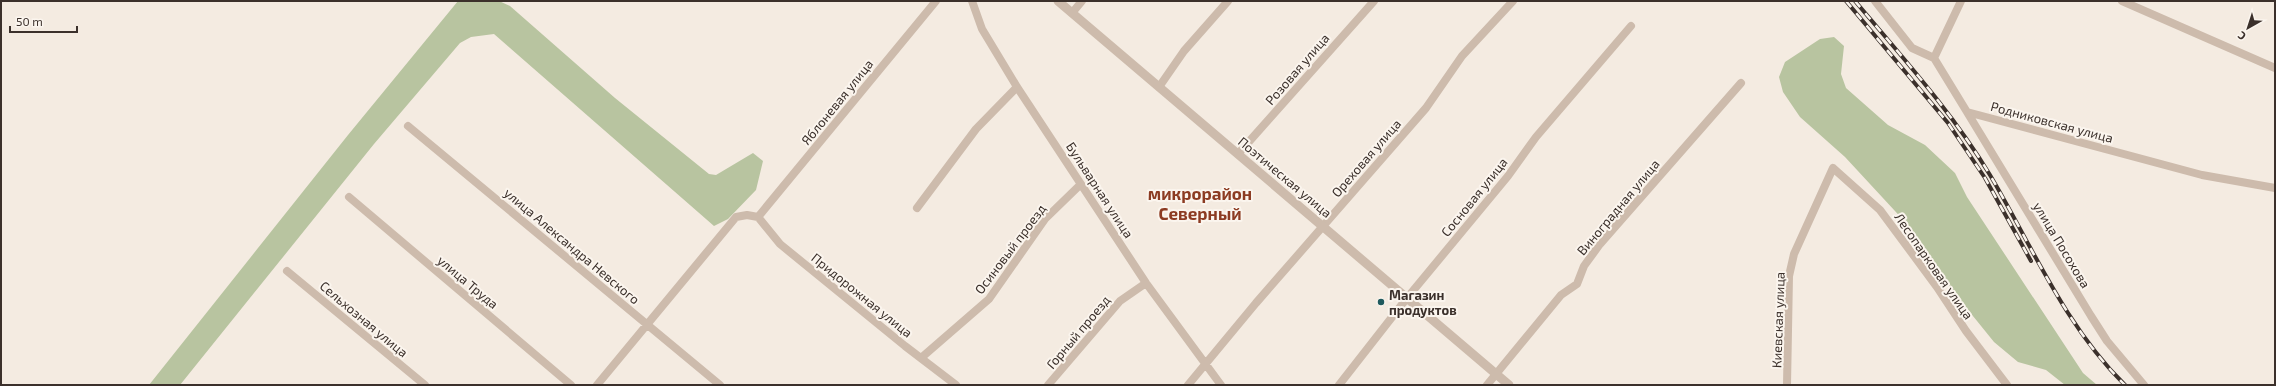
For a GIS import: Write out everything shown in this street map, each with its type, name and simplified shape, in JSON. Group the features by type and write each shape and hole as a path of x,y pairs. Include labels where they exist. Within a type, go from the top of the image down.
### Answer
{"street":[{"name":"Яблоневая улица","path":"758,217 936,1"},
{"name":"Бульварная улица","path":"972,1 982,29 1017,87 1146,283 1220,385"},
{"name":"Поэтическая улица","path":"1058,1 1509,385"},
{"path":"1072,13 1082,1"},
{"path":"1159,87 1184,51 1228,1"},
{"name":"Розовая улица","path":"1238,154 1374,1"},
{"name":"Ореховая улица","path":"1188,385 1322,226 1426,108 1462,56 1513,1"},
{"path":"1875,1 1912,48 1922,54 1934,58 1967,112"},
{"path":"1934,58 1961,1"},
{"path":"2122,1 2275,68"},
{"name":"Сосновая улица","path":"1340,385 1406,298 1508,176 1536,137 1631,26"},
{"name":"Виноградная улица","path":"1487,385 1495,373 1561,294 1577,284 1584,266 1600,244 1741,83"},
{"path":"916,208 976,129 1017,87"},
{"name":"Родниковская улица","path":"1967,112 2202,175 2275,188"},
{"name":"улица Посохова","path":"1967,112 2090,316 2107,340 2144,385"},
{"name":"улица Александра Невского","path":"408,126 720,385"},
{"name":"Киевская улица","path":"1787,385 1789,276 1794,254 1833,168"},
{"name":"Лесопарковая улица","path":"1833,168 1880,210 1937,288 1966,331 2007,385"},
{"name":"Осиновый проезд","path":"921,358 989,299 1045,219 1081,184"},
{"name":"улица Труда","path":"349,197 571,385"},
{"path":"597,385 736,217 747,215 758,217"},
{"name":"Придорожная улица","path":"758,217 780,244 956,385"},
{"name":"Сельхозная улица","path":"287,271 425,385"},
{"name":"Горный проезд","path":"1048,385 1120,301 1146,283"}],"green space":[{"path":"458,1 499,1 510,6 615,98 709,174 716,175 753,153 763,161 756,190 728,219 714,226 494,34 471,37 460,43 374,144 180,385 149,385 348,135"},
{"path":"1834,37 1844,46 1841,74 1846,88 1888,125 1925,145 1955,173 1967,197 2083,373 2097,385 2065,385 2046,370 2018,362 1994,342 1939,274 1907,224 1845,157 1800,117 1783,92 1779,77 1785,62 1820,39"}],"railway":[{"path":"1846,1 1948,123 1985,178 2031,261"},
{"path":"1855,1 1926,85 1959,129 1990,175 2067,311 2084,337 2125,385"}],"place":[{"name":"Магазин продуктов","path":"1381,302"}],"district":[{"name":"микрорайон Северный","path":"1200,204"}]}
